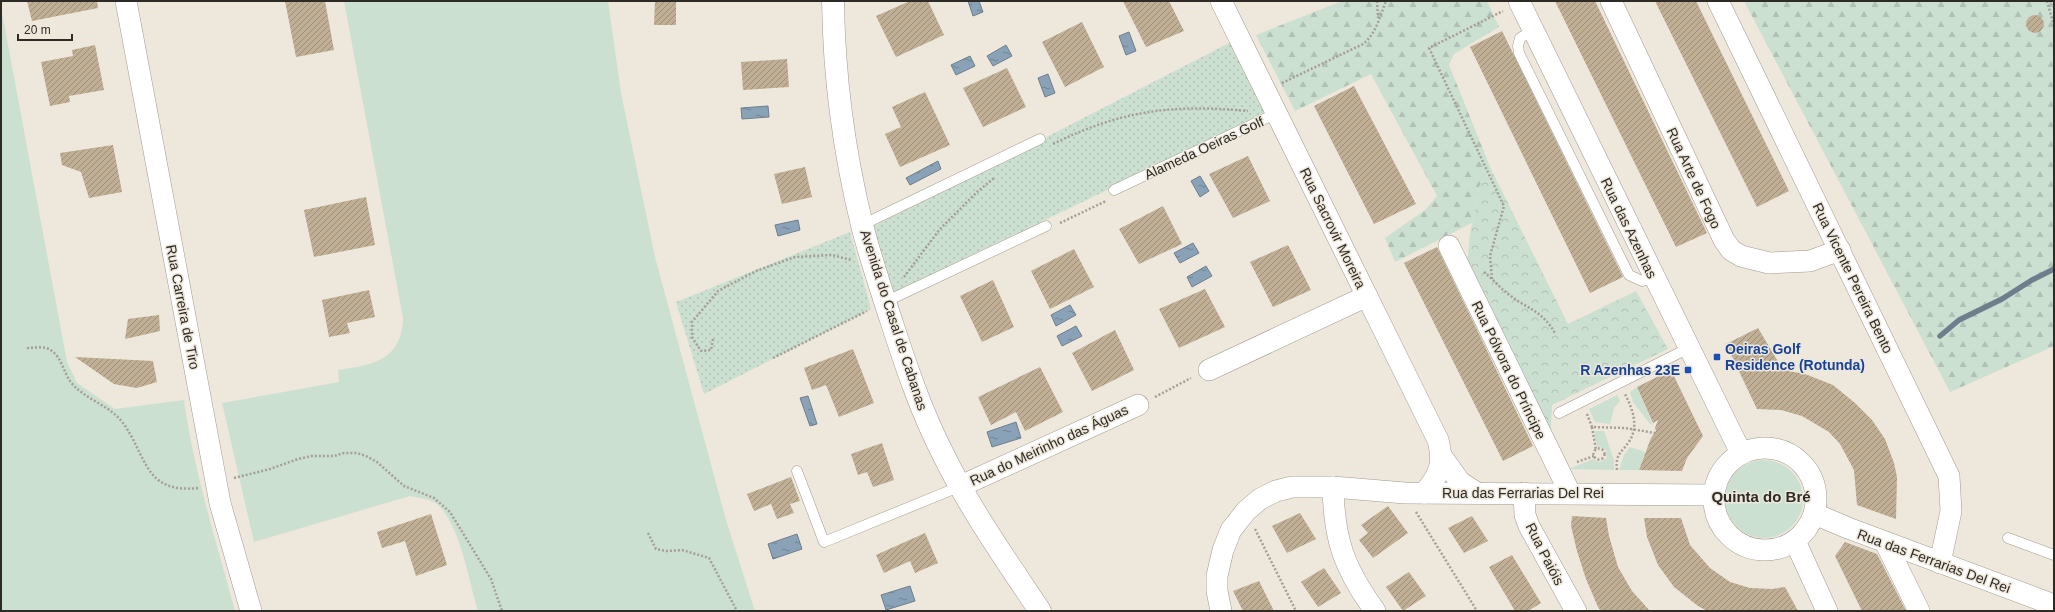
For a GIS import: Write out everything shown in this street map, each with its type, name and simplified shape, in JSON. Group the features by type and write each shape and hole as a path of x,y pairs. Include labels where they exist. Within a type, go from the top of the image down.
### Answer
{"street":[{"name":"Rua Carreira de Tiro","path":"126,1 216,483 251,611"},
{"name":"Avenida do Casal de Cabanas","path":"833,1 837,79 862,226 885,302 922,409 943,454 961,486 1040,611"},
{"name":"Rua Sacrovir Moreira","path":"1221,1 1438,440 1442,457 1460,482 1477,493"},
{"name":"Rua Arte de Fogo","path":"1611,1 1724,240 1731,250 1750,259 1779,263 1810,261 1840,250"},
{"name":"Rua Vicente Pereira Bento","path":"1718,1 1949,476 1951,511 1940,563"},
{"name":"Rua das Azenhas","path":"1519,2 1741,453"},
{"name":"Rua Pólvora do Príncipe","path":"1449,246 1570,493"},
{"path":"1209,370 1367,296"},
{"name":"Rua do Meirinho das Águas","path":"961,486 1138,405"},
{"path":"1768,447 1782,450 1795,457 1805,466 1812,478 1816,492 1815,514 1804,533 1795,541 1783,547 1771,550 1758,550 1745,546 1734,540 1725,531 1718,520 1714,508 1714,495 1720,474 1729,462 1741,453 1768,447"},
{"path":"1414,493 1435,478 1442,457"},
{"name":"Rua das Ferrarias Del Rei","path":"1221,611 1217,591 1219,565 1232,530 1246,511 1260,499 1276,491 1292,487 1333,487 1414,493 1714,495"},
{"path":"1333,487 1335,524 1341,549 1359,588 1375,611"},
{"name":"Rua Paióis","path":"1524,493 1525,514 1529,526 1576,611"},
{"name":"Rua das Ferrarias Del Rei","path":"1815,514 2054,606"},
{"path":"1795,541 1827,611"},
{"path":"1885,542 1919,611"}],"lane":[{"name":"Alameda Oeiras Golf","path":"1114,190 1277,113"},
{"path":"862,226 1040,139"},
{"path":"885,302 1046,226"},
{"path":"1559,413 1689,348"},
{"path":"797,471 824,542 961,486"},
{"path":"2008,538 2054,555"}],"path":[{"path":"1377,1 1378,21"},
{"path":"1266,91 1363,44 1370,39 1386,1"},
{"path":"2047,1 2054,26"},
{"path":"1492,279 1490,256 1504,206 1429,48 1519,2"},
{"name":"Alameda Oeiras Golf","path":"1051,145 1100,123 1146,112 1208,108 1277,113"},
{"path":"773,358 885,302 940,229 977,192 999,174"},
{"path":"1046,226 1054,226 1111,199 1114,190"},
{"path":"713,340 711,350 701,351 692,337 692,322 718,291 756,271 795,257 832,255 873,265"},
{"path":"1458,265 1483,271 1506,293 1522,304 1536,310 1548,322 1555,332"},
{"path":"27,348 47,348 54,352 71,382 122,422 148,469 161,482 172,488 185,490 201,488 312,456 334,456 344,453 357,453 377,462 404,486 434,498 450,512 491,579 502,611"},
{"path":"1164,392 1190,379"},
{"path":"1617,470 1616,460 1618,454 1631,438 1634,429 1633,409 1625,394"},
{"path":"1581,417 1587,414 1592,427 1596,450 1593,454 1594,457 1599,460 1602,459 1604,451 1599,448 1596,450"},
{"path":"1592,427 1634,429 1655,433"},
{"path":"1414,493 1477,611"},
{"path":"1246,511 1296,611"},
{"path":"648,534 656,549 666,552 682,550 708,558 736,611"}],"green space":[{"path":"344,1 608,1 621,93 655,257 726,520 755,611 478,611 458,539 445,513 434,502 410,496 254,542 222,403 339,382 338,370 363,366 383,358 391,352 397,343 401,332 403,318"},
{"path":"1342,1 1487,1 1499,27 1454,54 1449,65 1491,169 1479,187 1472,223 1395,262 1385,238 1425,210 1437,196 1371,74 1295,111 1256,35"},
{"path":"1744,1 2054,1 2054,346 1950,392"},
{"path":"1,7 67,362 77,383 115,409 184,400 188,427 200,480 235,611 1,611"},
{"path":"1231,42 1268,113 892,293 870,228"},
{"path":"1491,169 1568,324 1636,291 1668,349 1552,405 1551,427 1546,430 1467,266 1470,234 1479,187"},
{"path":"850,232 871,309 704,394 676,302"},
{"path":"1637,387 1653,425 1650,424 1633,402 1630,392"},
{"path":"1617,395 1620,401 1614,408 1610,424 1595,422 1589,409"},
{"path":"1594,431 1604,431 1614,460 1614,470 1569,469 1593,459 1599,462 1607,458 1606,450 1597,446"},
{"path":"1630,447 1645,452 1639,470 1619,470 1624,455"},
{"path":"1764,460 1779,463 1792,471 1800,484 1803,499 1800,514 1792,527 1779,535 1764,538 1749,535 1736,527 1728,514 1725,499 1728,484 1736,471 1749,463"}],"water":[{"path":"968,1 979,1 983,12 973,16"},
{"path":"1129,32 1136,51 1126,55 1119,36"},
{"path":"1006,45 1012,56 993,66 987,56"},
{"path":"970,56 975,66 956,75 951,65"},
{"path":"1048,74 1055,93 1045,97 1038,78"},
{"path":"768,106 769,117 742,119 741,108"},
{"path":"938,161 941,169 910,185 906,178"},
{"path":"1200,176 1209,191 1200,197 1191,181"},
{"path":"798,220 800,230 778,236 775,225"},
{"path":"1193,243 1199,253 1180,263 1174,253"},
{"path":"1206,266 1212,276 1192,287 1187,277"},
{"path":"1070,305 1076,315 1056,326 1051,315"},
{"path":"1076,326 1082,336 1062,346 1057,336"},
{"path":"808,396 817,424 810,426 800,398"},
{"path":"1016,422 1021,438 992,447 987,432"},
{"path":"797,534 802,549 773,559 768,544"},
{"path":"910,586 915,601 886,610 881,595"}],"building":[{"path":"27,1 97,1 98,8 32,21"},
{"path":"285,1 325,1 334,50 296,57"},
{"path":"655,1 676,1 676,25 654,25"},
{"path":"910,1 928,1 944,35 896,57 876,16"},
{"path":"1123,1 1169,1 1184,31 1146,47"},
{"path":"1555,1 1595,1 1707,233 1676,247"},
{"path":"1655,1 1696,1 1789,191 1757,207"},
{"path":"2031,15 2039,15 2044,20 2042,31 2039,33 2031,33 2026,28 2026,20"},
{"path":"1082,22 1104,67 1065,87 1042,42"},
{"path":"1502,31 1623,277 1590,293 1470,47"},
{"path":"95,45 104,90 69,96 70,102 50,106 41,62 73,56 72,50"},
{"path":"787,59 789,87 743,90 741,62"},
{"path":"1007,68 1026,107 983,127 963,88"},
{"path":"1354,86 1416,204 1374,224 1314,106"},
{"path":"925,92 950,145 900,167 885,134 901,127 892,107"},
{"path":"113,145 122,192 89,198 81,172 62,165 60,153"},
{"path":"1248,156 1270,201 1233,218 1209,174"},
{"path":"805,167 812,197 782,204 774,174"},
{"path":"366,197 375,245 314,257 304,210"},
{"path":"1163,206 1182,244 1139,264 1119,229"},
{"path":"1288,245 1311,290 1273,307 1250,262"},
{"path":"1437,247 1533,446 1503,461 1404,263"},
{"path":"1074,249 1094,287 1050,309 1031,271"},
{"path":"993,280 1014,327 982,342 960,296"},
{"path":"1205,289 1225,327 1179,348 1159,309"},
{"path":"369,290 375,317 347,323 350,333 329,337 322,300"},
{"path":"159,315 160,331 125,339 128,319"},
{"path":"1758,328 1783,370 1805,374 1833,385 1855,403 1872,420 1885,439 1894,463 1897,477 1896,519 1857,505 1854,470 1840,444 1829,432 1802,416 1781,410 1757,409 1726,344"},
{"path":"1115,330 1134,370 1092,391 1072,353"},
{"path":"853,349 874,403 839,417 826,385 812,390 804,368"},
{"path":"75,357 153,361 157,382 137,388 114,384"},
{"path":"1040,367 1063,412 1025,431 1016,412 991,425 978,397"},
{"path":"1671,370 1703,436 1687,458 1682,471 1639,470 1651,438 1656,431 1655,428 1658,420 1653,423 1637,387"},
{"path":"882,443 894,480 873,487 867,472 858,475 851,454"},
{"path":"791,477 800,501 790,504 794,513 777,519 771,504 754,511 747,494"},
{"path":"1388,506 1408,533 1373,558 1359,540 1368,533 1361,525"},
{"path":"1300,513 1316,539 1287,553 1272,526"},
{"path":"431,514 447,565 416,576 405,541 382,548 377,532"},
{"path":"1472,516 1488,541 1464,553 1448,528"},
{"path":"1572,516 1606,518 1609,536 1618,567 1632,591 1650,611 1601,611 1586,579 1577,551 1571,526"},
{"path":"1644,518 1681,518 1690,545 1710,568 1730,582 1750,588 1772,589 1785,587 1798,611 1707,611 1698,606 1674,587 1658,565 1647,537"},
{"path":"925,533 938,563 915,573 910,561 884,573 876,555"},
{"path":"1845,542 1877,554 1906,611 1862,611 1835,556"},
{"path":"1512,555 1541,603 1528,611 1515,611 1489,567"},
{"path":"1324,568 1341,593 1318,607 1301,582"},
{"path":"1409,572 1426,596 1403,611 1386,587"},
{"path":"1259,581 1274,611 1243,611 1233,591"}],"waterway":[{"path":"1940,336 1959,320 2002,299 2032,280 2054,269"}],"place":[{"name":"Oeiras Golf Residence (Rotunda)","path":"1717,357"},
{"name":"R Azenhas 23E","path":"1688,370"}],"district":[{"name":"Quinta do Bré","path":"1761,496"}]}
